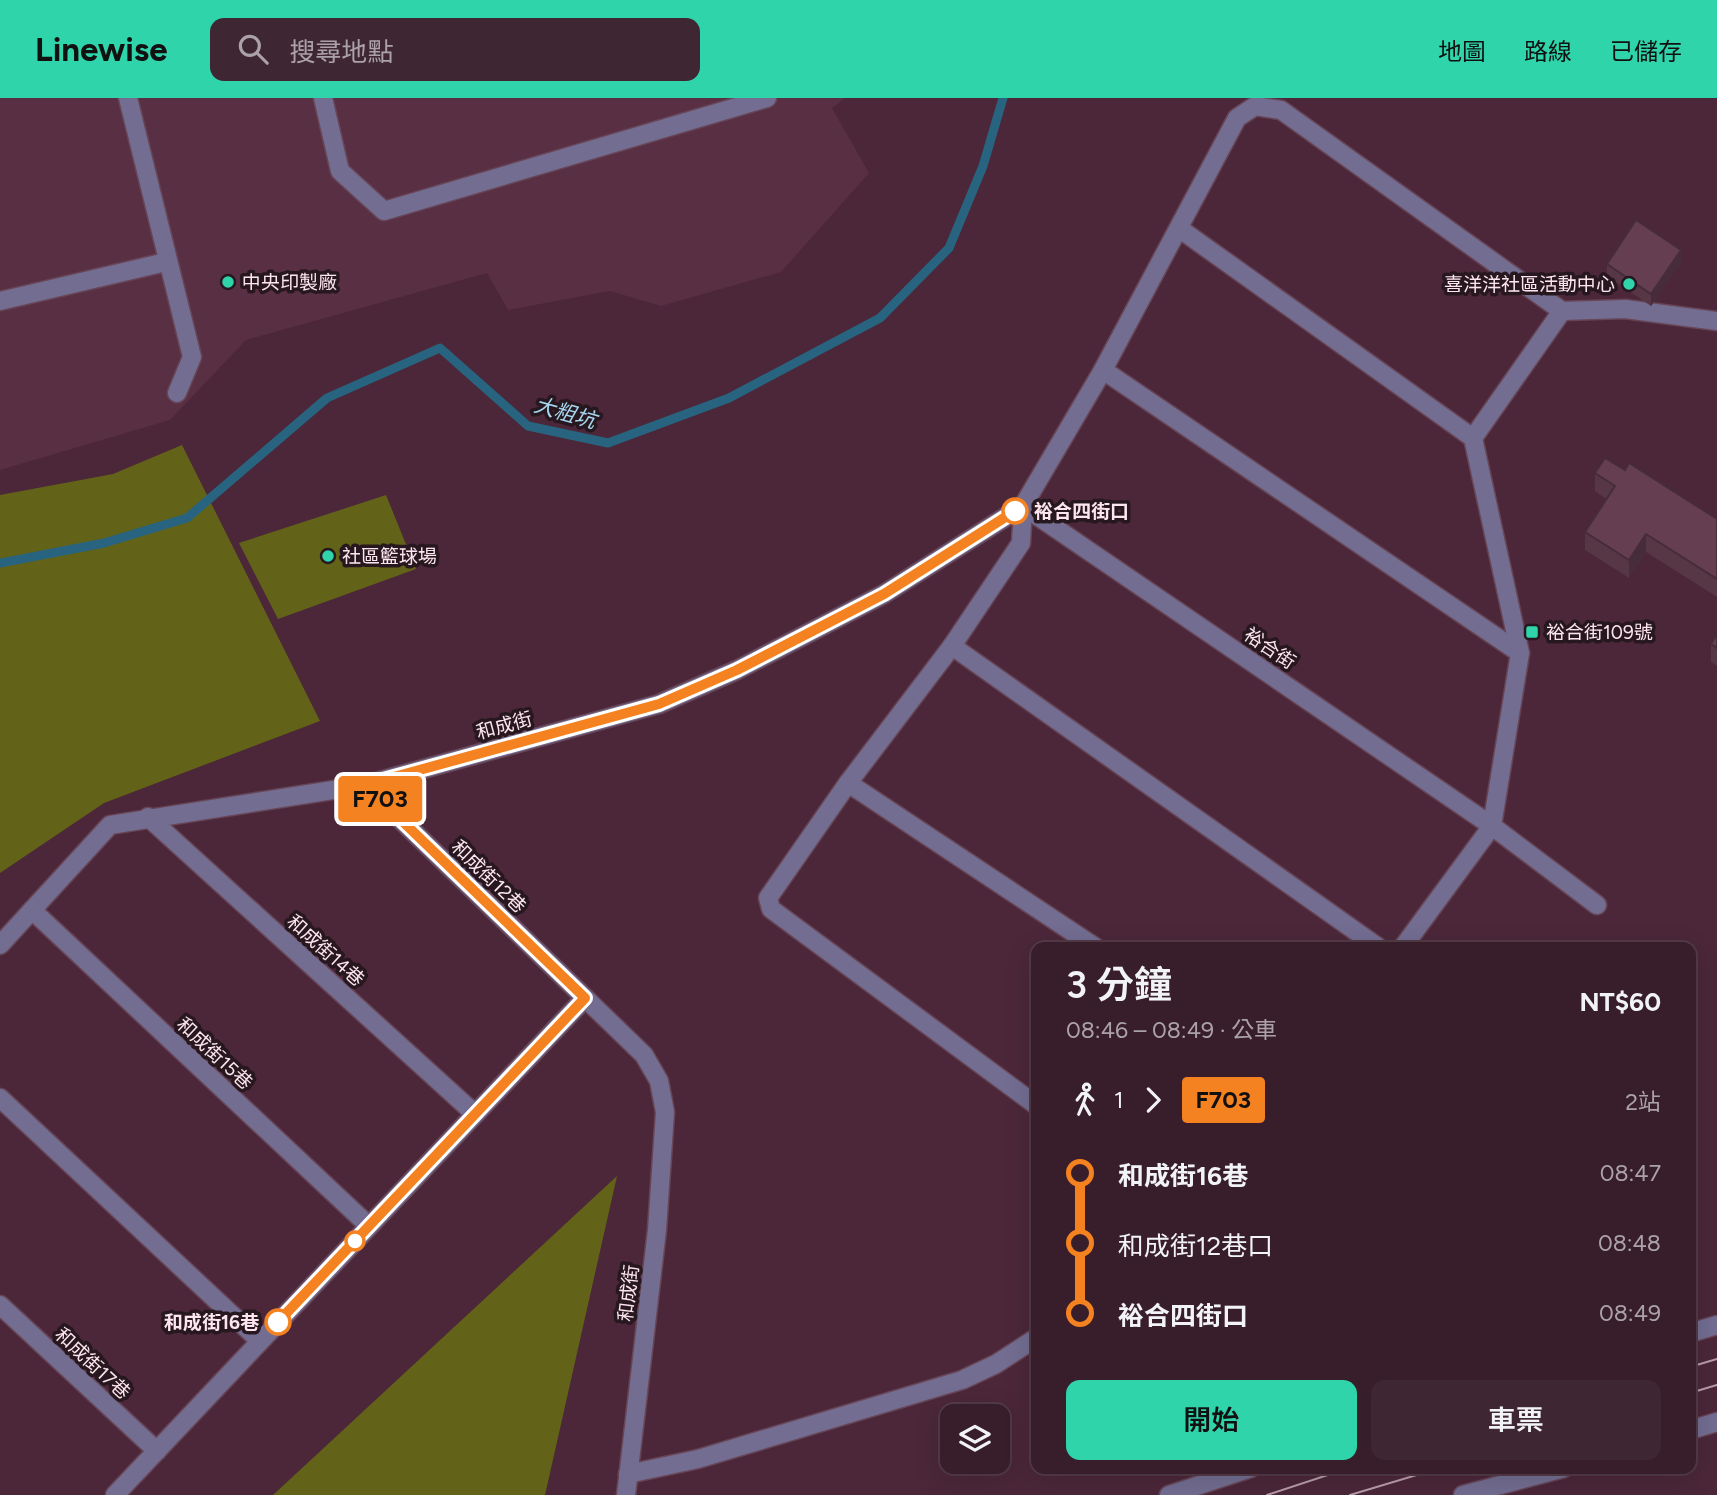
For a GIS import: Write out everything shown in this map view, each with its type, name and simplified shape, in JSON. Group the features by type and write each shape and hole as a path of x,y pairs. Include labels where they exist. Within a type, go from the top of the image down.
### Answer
{"street":[{"path":"128,98 166,262 192,357 177,393"},
{"path":"323,98 340,171 384,211 733,103 766,98"},
{"path":"1031,1101 771,909 768,898 848,783 952,646 1021,543 1023,506 1103,370 1237,118 1255,106 1281,110 1562,311 1625,309 1717,321"},
{"path":"1180,229 1473,438 1520,653 1492,826 1407,942"},
{"path":"0,300 166,262"},
{"path":"1473,438 1562,311"},
{"path":"1103,370 1520,653"},
{"name":"和成街","path":"0,945 110,825 365,785 659,704 737,670 884,594 1023,506"},
{"name":"裕合街","path":"1023,506 1492,826 1597,905"},
{"path":"952,646 1371,942"},
{"path":"848,783 1087,942"},
{"name":"和成街12巷","path":"365,785 585,998"},
{"name":"和成街14巷","path":"148,817 475,1114"},
{"name":"和成街15巷","path":"32,910 369,1226"},
{"path":"115,1495 585,998"},
{"name":"和成街","path":"585,998 643,1055 659,1081 665,1112 657,1230 626,1495"},
{"path":"0,1098 260,1341"},
{"name":"和成街17巷","path":"0,1305 157,1451"},
{"path":"1696,1331 1717,1325"},
{"path":"628,1474 698,1459 962,1380 996,1364 1031,1341"},
{"path":"1696,1428 1717,1422"},
{"path":"1169,1495 1233,1474"},
{"path":"1463,1495 1542,1474"}],"shaded area":[{"name":"中央印製廠","path":"0,98 845,98 832,108 869,173 781,272 661,306 610,291 508,310 487,273 246,340 170,420 0,470"},
{"path":"182,445 320,721 104,803 0,873 0,495 113,474"},
{"name":"社區籃球場","path":"386,495 416,569 278,619 239,543"},
{"path":"617,1176 545,1495 273,1495"}],"building":[{"path":"1636,220 1681,250 1651,294 1607,264"},
{"path":"1605,458 1625,470 1629,463 1717,519 1717,579 1646,534 1629,560 1585,532 1615,486 1595,473"},
{"path":"1717,634 1717,648 1711,644"}],"waterway":[{"name":"大粗坑","path":"0,563 104,543 187,518 327,398 440,348 528,426 608,443 729,398 880,318 949,248 983,166 1003,98"}],"tram line":[{"path":"1696,1365 1717,1359"},
{"path":"1696,1391 1717,1385"},
{"path":"1267,1495 1331,1474"},
{"path":"1350,1495 1420,1474"}],"bus line":[{"name":"F703","path":"278,1322 585,998 365,785 659,704 737,670 884,594 1015,511"}],"place":[{"name":"中央印製廠","path":"228,282"},
{"name":"喜洋洋社區活動中心","path":"1629,284"},
{"name":"裕合四街口","path":"1015,511"},
{"name":"社區籃球場","path":"328,556"},
{"name":"裕合街109號","path":"1532,632"},
{"name":"和成街16巷","path":"278,1322"}]}
